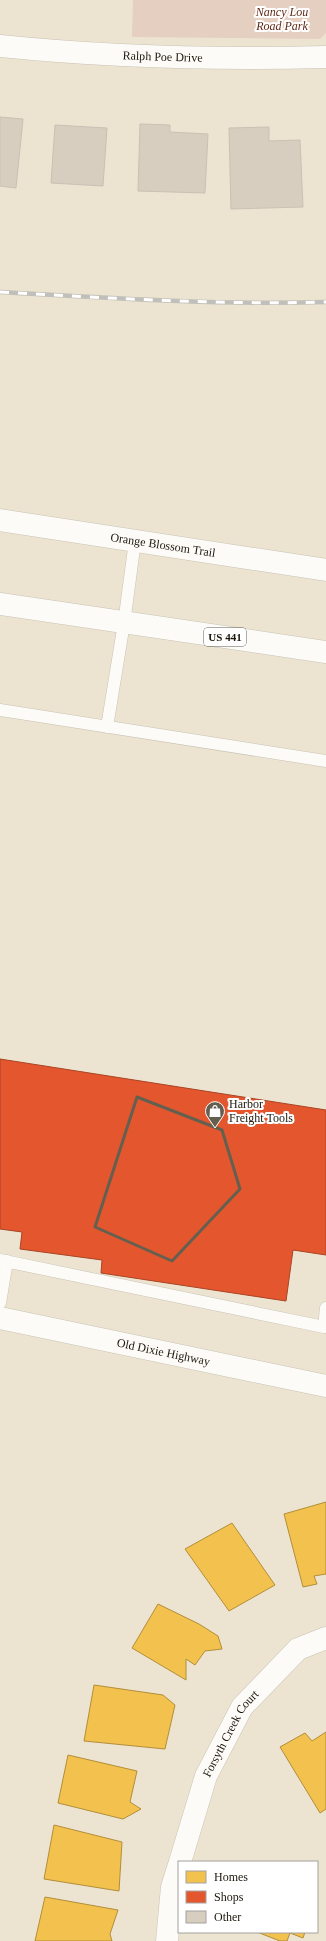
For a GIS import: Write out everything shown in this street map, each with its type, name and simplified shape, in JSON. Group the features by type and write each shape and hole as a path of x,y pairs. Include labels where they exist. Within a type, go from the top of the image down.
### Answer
{"street":[{"name":"Ralph Poe Drive","path":"0,46 108,55 258,59 326,57"},
{"name":"Orange Blossom Trail","path":"0,520 326,570"},
{"name":"US 441","path":"0,604 326,652"},
{"name":"Old Dixie Highway","path":"0,1318 326,1386"},
{"name":"Forsyth Creek Court","path":"180,1861 206,1776 242,1707 298,1649 326,1638"},
{"path":"167,1941 172,1887 178,1868"}],"lane":[{"path":"107,727 135,541"},
{"path":"0,710 326,761"},
{"path":"0,1302 3,1260 324,1327 326,1308"}],"highlighted area":[{"path":"137,1097 222,1130 240,1189 172,1261 95,1227"}],"green space":[{"name":"Nancy Lou Road Park","path":"133,0 326,0 326,33 320,39 132,37"}],"building: Homes":[{"path":"326,1502 326,1574 314,1576 317,1584 303,1587 284,1514"},
{"path":"232,1523 275,1585 229,1611 185,1549"},
{"path":"158,1604 199,1624 218,1636 222,1649 205,1651 195,1665 186,1659 186,1680 132,1648"},
{"path":"94,1685 163,1695 175,1705 165,1749 84,1741"},
{"path":"326,1732 326,1809 320,1813 280,1747 305,1733 312,1741"},
{"path":"68,1755 137,1771 130,1802 141,1809 123,1819 58,1803"},
{"path":"54,1825 122,1842 119,1891 44,1879"},
{"path":"45,1897 118,1910 110,1934 112,1941 35,1941"},
{"path":"260,1933 290,1933 287,1941 280,1941"},
{"path":"290,1933 305,1933 303,1938"}],"building: Shops":[{"path":"0,1059 326,1110 326,1255 293,1250 286,1301 101,1273 102,1260 20,1249 22,1232 0,1229"}],"building: Other":[{"path":"0,117 23,119 16,188 0,186"},
{"path":"140,124 170,125 170,132 208,134 205,193 138,191"},
{"path":"55,125 107,128 103,186 51,183"},
{"path":"269,127 269,141 300,140 303,207 231,209 229,128"}],"railway":[{"path":"0,292 204,302 326,302"}],"place":[{"name":"Harbor Freight Tools","path":"215,1128"}]}
